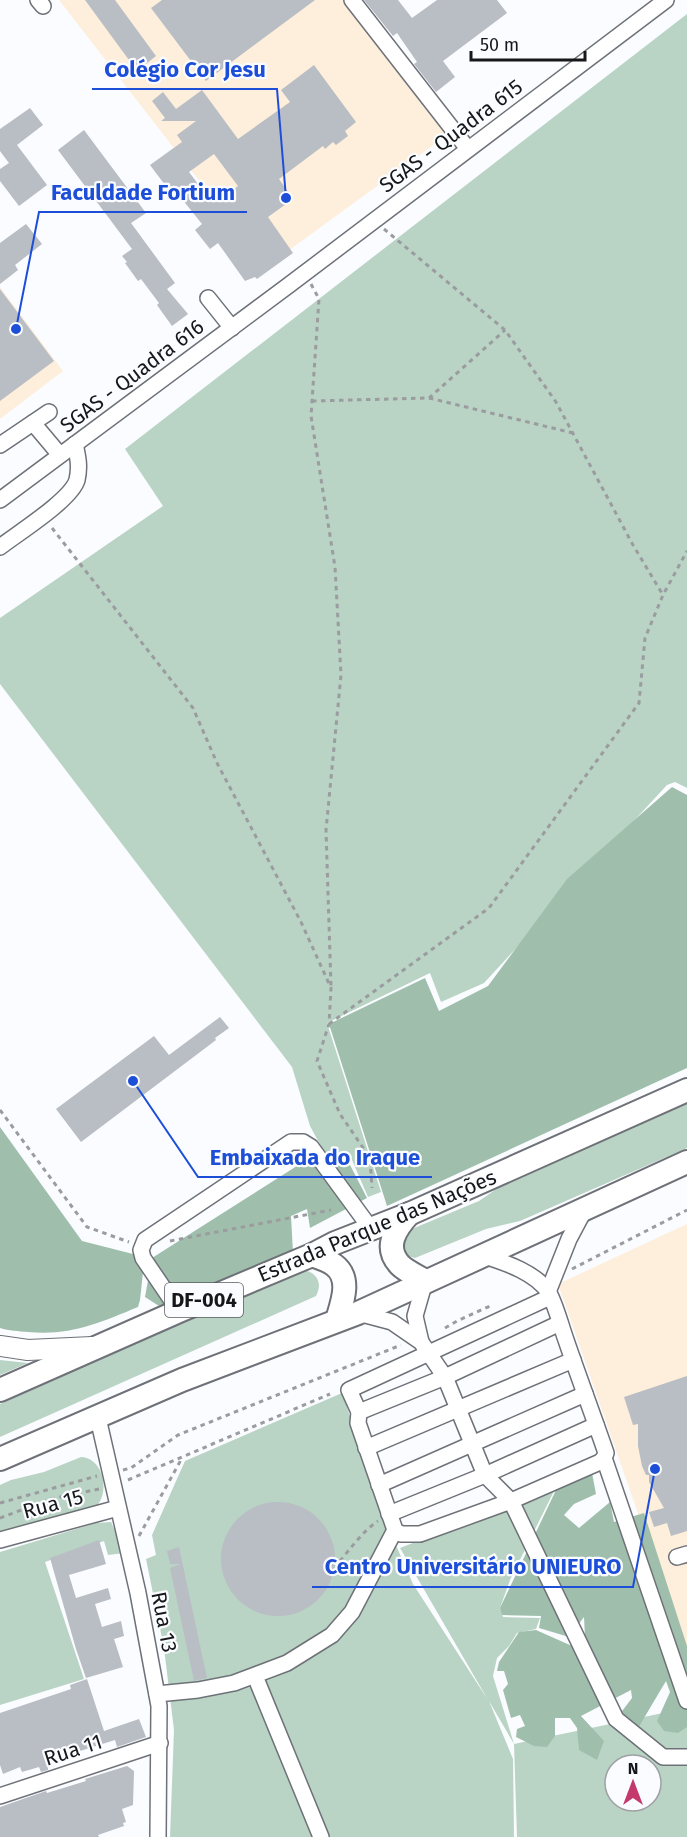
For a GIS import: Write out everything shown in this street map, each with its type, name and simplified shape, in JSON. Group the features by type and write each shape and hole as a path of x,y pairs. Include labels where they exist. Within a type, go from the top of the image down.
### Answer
{"highway":[{"name":"Estrada Parque das Nações","path":"0,1390 179,1311 409,1214 687,1090"},
{"path":"0,1459 182,1380 358,1312 687,1162"},
{"path":"409,1214 398,1226 392,1241 393,1254 400,1265 425,1281"},
{"path":"312,1255 332,1263 342,1274 345,1288 337,1320"}],"main road":[{"path":"0,1346 28,1350 98,1347"}],"street":[{"path":"352,0 468,149"},
{"name":"SGAS - Quadra 615","path":"289,285 666,0"},
{"name":"SGAS - Quadra 616","path":"0,500 289,285"},
{"path":"208,298 232,328"},
{"path":"0,445 49,412"},
{"path":"33,423 60,455"},
{"path":"0,547 68,495 76,483 80,464 75,444"},
{"path":"179,1311 143,1258 142,1247 145,1240 291,1142 303,1142 311,1147 371,1229"},
{"path":"586,1208 568,1239 551,1289 560,1323 606,1453 604,1458 687,1701"},
{"path":"482,1255 525,1272 551,1289"},
{"path":"425,1281 415,1316 425,1348"},
{"path":"551,1289 425,1348 349,1390 359,1412 358,1423 395,1530 401,1534 420,1534 511,1500 591,1466 604,1458"},
{"path":"358,1312 392,1322 425,1348 445,1377 486,1475 511,1500 616,1719 663,1757 687,1757"},
{"path":"359,1412 445,1377 560,1323"},
{"path":"366,1448 573,1360"},
{"path":"379,1485 585,1394"},
{"name":"Rua 13","path":"98,1418 138,1593 159,1706 158,1837"},
{"path":"389,1514 486,1475 596,1425"},
{"name":"Rua 15","path":"0,1540 118,1508"},
{"path":"157,1694 198,1690 255,1676 287,1663 332,1635 351,1612 395,1530"},
{"path":"255,1676 321,1837"},
{"name":"Rua 11","path":"0,1796 160,1743"}],"path":[{"path":"374,221 505,330 556,402 663,595"},
{"path":"305,273 319,299 311,417 335,567 341,675 326,830 331,988 329,1024 317,1061 339,1114 370,1158 372,1188"},
{"path":"429,398 505,330"},
{"path":"312,400 429,398 573,433"},
{"path":"42,515 193,708 217,763 301,922 331,988"},
{"path":"329,1024 489,908 639,704 645,638 663,595 687,551"},
{"path":"0,1110 87,1227 142,1247 331,1209"},
{"path":"551,1289 687,1210"},
{"path":"0,1503 112,1480 178,1435 409,1341 425,1348 457,1321 498,1303"},
{"path":"0,1518 51,1499 182,1458 330,1394"},
{"path":"127,1546 135,1542 163,1496 182,1458"},
{"path":"340,1561 373,1525 389,1514"}],"shaded area":[{"path":"59,0 357,0 454,130 266,267"},
{"path":"0,287 63,371 0,419"},
{"path":"687,1224 687,1654 558,1284"}],"green space":[{"path":"687,14 687,788 675,782 667,785 484,983 441,1002 430,973 327,1023 381,1192 368,1197 352,1160 329,1161 310,1126 292,1067 0,684 0,618 163,506 125,449"},
{"path":"672,787 687,795 687,1068 387,1206 329,1024 425,978 439,1011 488,986 567,879"},
{"path":"687,1101 687,1148 520,1221 486,1229 415,1258 404,1252 401,1239 407,1231 479,1201 508,1181"},
{"path":"0,1127 82,1241 133,1254 143,1272 138,1307 97,1323 58,1332 14,1331 0,1328"},
{"path":"300,1164 350,1165 367,1198 310,1228 307,1209 291,1216 293,1253 199,1288 159,1306 145,1297 152,1258"},
{"path":"301,1270 317,1278 319,1287 316,1296 0,1437 0,1404"},
{"path":"0,1360 28,1363 0,1375"},
{"path":"342,1393 388,1527 413,1584 488,1700 400,1548 556,1487 510,1580 500,1608 503,1617 540,1618 536,1629 517,1633 509,1646 497,1658 493,1676 514,1744 489,1701 513,1759 514,1837 170,1837 174,1730 164,1648 146,1559 156,1555 152,1535 185,1461"},
{"path":"81,1457 95,1463 102,1476 103,1492 97,1506 0,1534 0,1485 44,1472"},
{"path":"592,1473 596,1494 574,1504 564,1515 579,1528 610,1502 614,1522 644,1513 687,1646 687,1727 678,1733 664,1731 657,1721 670,1692 666,1681 631,1740 616,1719 632,1698 631,1690 581,1716 604,1741 597,1760 579,1750 577,1728 570,1718 555,1718 555,1736 547,1747 534,1746 516,1737 517,1729 525,1726 520,1715 511,1718 503,1690 508,1684 504,1671 497,1671 499,1662 519,1632 536,1630 572,1646 585,1637 584,1617 569,1637 539,1628 541,1616 502,1615 500,1608 556,1490"},
{"path":"111,1522 125,1553 108,1555 104,1541 45,1562 84,1679 0,1705 0,1552 96,1523"},
{"path":"687,1708 687,1837 517,1837 514,1744"}],"building":[{"path":"85,0 115,0 156,56 137,71"},
{"path":"162,0 315,0 206,81 151,8"},
{"path":"364,0 398,0 412,18 437,0 497,0 507,13 443,61 455,77 436,92 414,64 417,62 397,33 393,36"},
{"path":"314,65 356,122 345,131 348,136 336,145 333,142 325,149 323,146 279,179 293,199 268,217 293,253 257,279 255,277 245,281 218,243 210,249 195,230 202,224 178,194 174,197 150,165 182,142 177,135 196,121 161,121 165,118 152,101 163,92 176,109 202,90 238,139 290,102 281,90","holes":["214,154 238,186 217,202 211,195 208,197 189,172"]},
{"path":"30,108 43,125 17,145 47,185 19,206 0,181 0,169 9,163 0,151 0,129"},
{"path":"84,130 146,213 131,223 175,283 167,289 188,314 172,326 157,305 159,303 141,279 138,281 125,263 127,262 122,256 132,249 58,150"},
{"path":"26,224 42,244 15,265 18,270 0,284 0,243"},
{"path":"0,289 54,361 0,401"},
{"path":"220,1017 229,1028 215,1038 216,1040 81,1142 56,1109 154,1036 169,1055"},
{"path":"687,1376 687,1531 671,1536 667,1523 654,1527 649,1512 664,1508 649,1482 649,1475 646,1475 642,1466 638,1446 638,1424 633,1425 624,1397"},
{"path":"278,1502 300,1507 318,1519 330,1537 335,1559 330,1581 318,1599 300,1611 278,1616 256,1611 238,1599 226,1581 221,1559 226,1537 238,1519 256,1507"},
{"path":"99,1540 106,1564 69,1575 76,1598 108,1588 111,1599 95,1604 102,1627 121,1621 124,1636 114,1639 123,1667 86,1678 50,1558"},
{"path":"179,1547 207,1678 194,1681 170,1568 181,1564 170,1564 167,1551"},
{"path":"87,1679 104,1731 139,1719 146,1737 117,1747 115,1740 80,1751 79,1748 72,1750 71,1748 48,1756 48,1770 41,1772 39,1767 22,1772 20,1767 3,1774 0,1765 0,1713 71,1689 70,1685"},
{"path":"127,1766 134,1771 133,1805 122,1809 126,1822 123,1823 124,1826 98,1835 99,1837 0,1837 0,1807"}],"place":[{"name":"Colégio Cor Jesu","path":"286,198"},
{"name":"Faculdade Fortium","path":"16,329"},
{"name":"Embaixada do Iraque","path":"133,1081"},
{"name":"Centro Universitário UNIEURO","path":"655,1469"}]}
